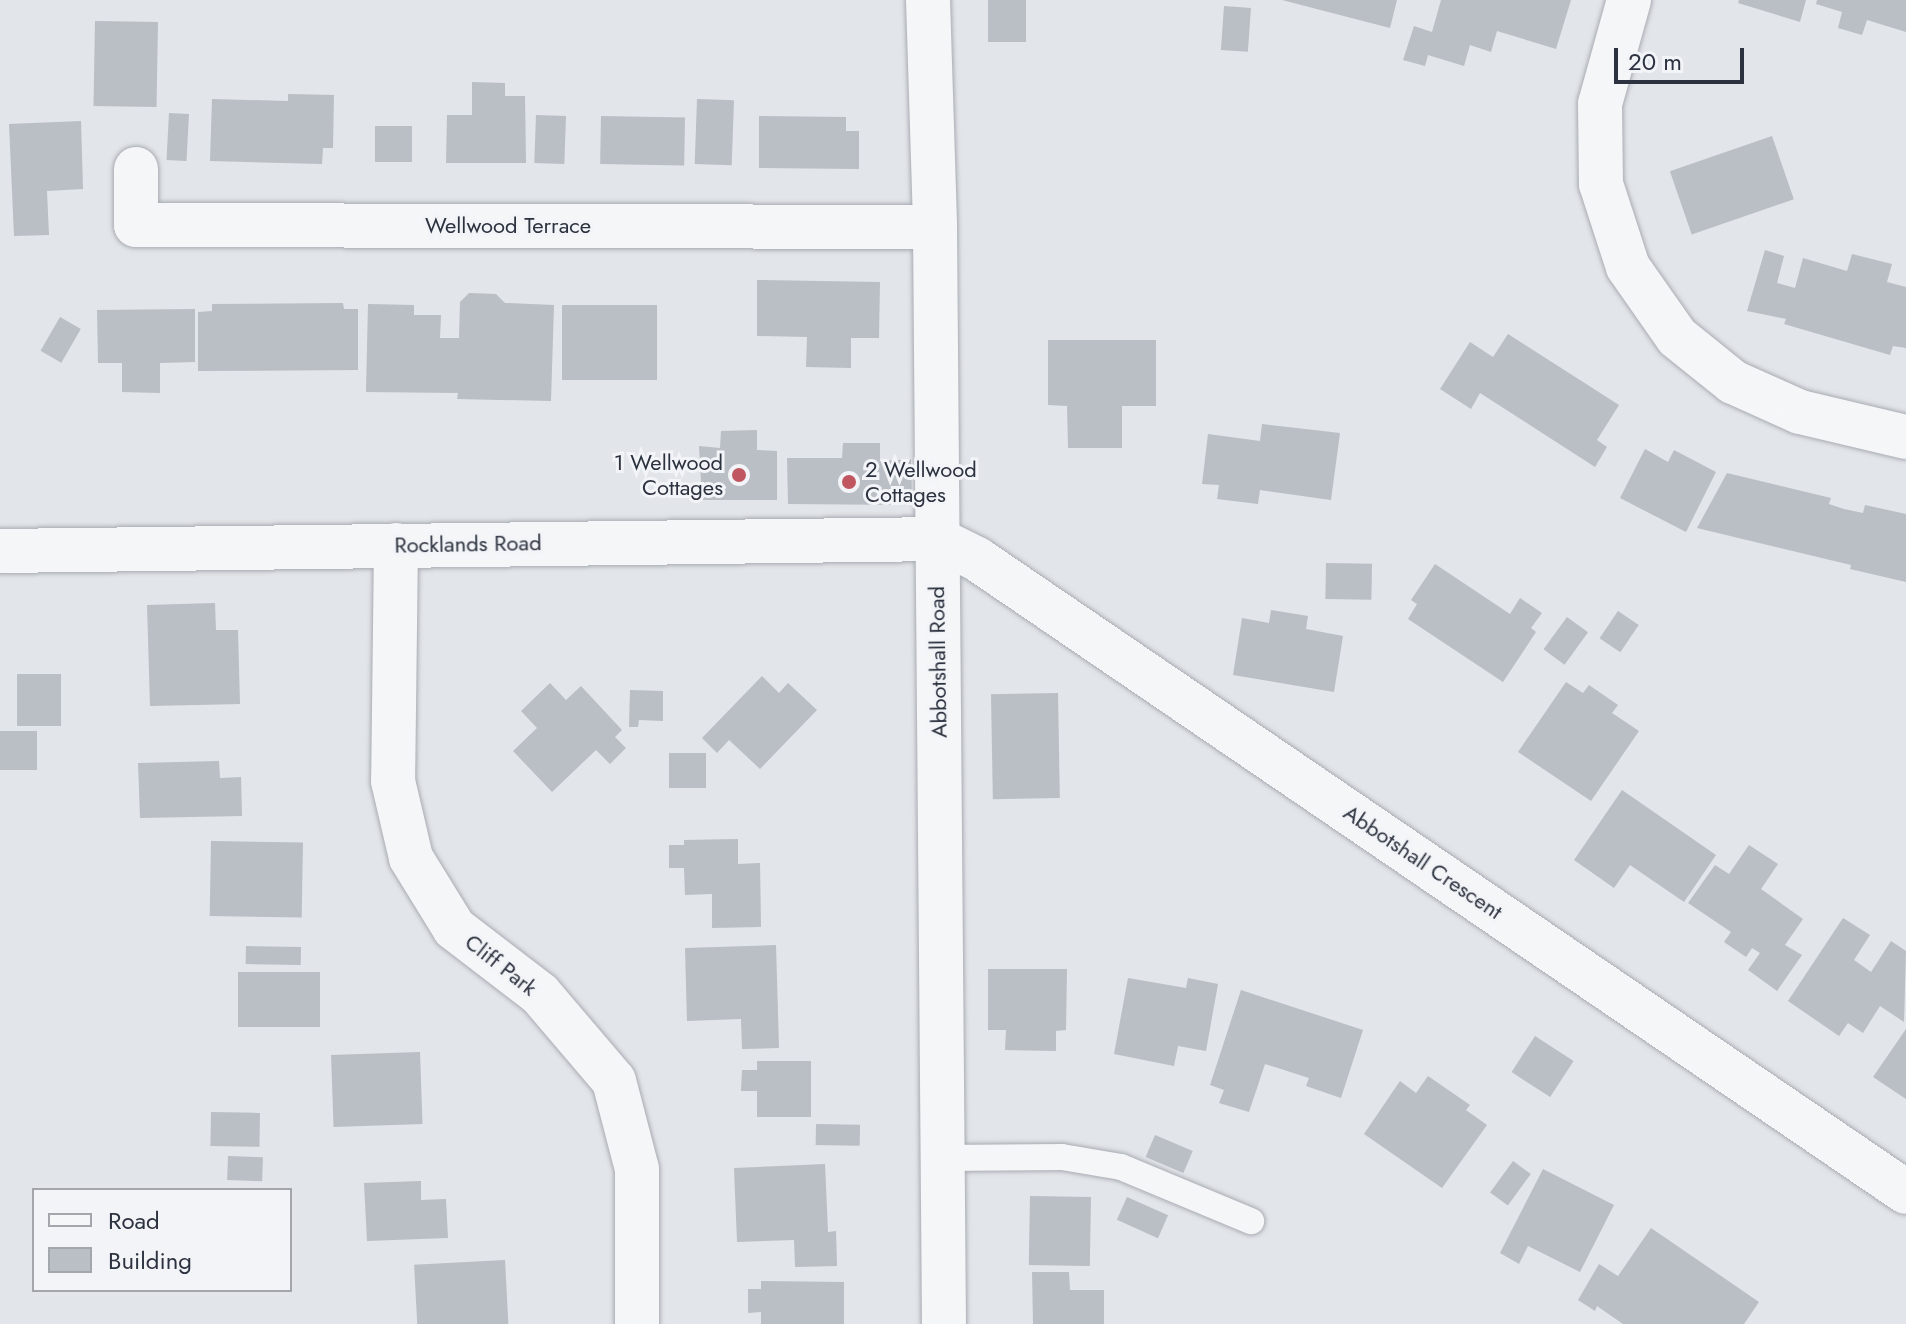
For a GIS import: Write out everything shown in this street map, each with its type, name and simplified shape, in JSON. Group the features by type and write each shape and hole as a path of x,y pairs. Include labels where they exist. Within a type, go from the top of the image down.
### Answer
{"street":[{"name":"Abbotshall Road","path":"928,0 935,227 944,1324"},
{"path":"1629,0 1600,104 1601,184 1628,267 1677,337 1733,382 1800,412 1906,437"},
{"name":"Wellwood Terrace","path":"136,169 136,225 935,227"},
{"name":"Rocklands Road","path":"0,551 937,539"},
{"name":"Abbotshall Crescent","path":"937,539 1001,575 1906,1192"},
{"name":"Cliff Park","path":"396,545 393,781 411,858 454,928 540,994 614,1081 637,1169 637,1324"}],"lane":[{"path":"943,1158 1062,1157 1121,1167 1251,1221"}],"building":[{"path":"988,0 1026,0 1026,42 988,42"},
{"path":"1282,0 1397,0 1390,28"},
{"path":"1441,0 1571,0 1556,49 1497,31 1491,52 1470,45 1464,66 1428,55 1425,66 1403,60 1414,26 1432,32"},
{"path":"1739,0 1806,0 1800,22 1738,3"},
{"path":"1817,0 1906,0 1906,32 1867,20 1862,35 1838,28 1842,12 1816,4"},
{"path":"1224,6 1251,8 1248,52 1221,50"},
{"path":"95,21 158,22 157,107 94,106"},
{"path":"472,82 505,83 505,96 525,96 526,163 446,163 447,115 472,115"},
{"path":"288,94 334,95 333,148 323,148 322,164 210,161 212,99 288,101"},
{"path":"697,99 734,100 732,165 695,164"},
{"path":"169,113 189,114 187,161 167,160"},
{"path":"536,115 566,116 564,164 534,163"},
{"path":"601,116 685,117 684,165 600,164"},
{"path":"759,116 846,117 846,131 859,131 859,169 759,168"},
{"path":"81,121 83,189 47,191 49,235 14,236 9,124"},
{"path":"375,126 412,126 412,162 375,162"},
{"path":"1772,136 1794,199 1692,235 1670,171"},
{"path":"1765,250 1784,256 1777,283 1795,288 1803,258 1847,271 1852,254 1892,264 1887,282 1906,287 1906,348 1893,346 1890,355 1784,324 1786,319 1747,311"},
{"path":"757,280 880,282 879,338 851,338 851,368 806,367 807,337 757,336"},
{"path":"469,293 496,294 505,303 554,305 551,401 457,399 458,393 366,392 368,304 414,305 414,315 441,315 440,338 459,338 460,302"},
{"path":"343,303 344,309 358,309 358,370 198,371 198,312 212,311 212,304"},
{"path":"562,305 657,305 657,380 562,380"},
{"path":"195,309 195,362 160,363 160,393 122,392 122,363 98,363 97,310"},
{"path":"60,317 81,329 61,363 40,351"},
{"path":"1508,334 1619,405 1597,440 1607,447 1595,467 1480,393 1471,409 1440,389 1470,342 1493,357"},
{"path":"1048,340 1156,340 1156,406 1122,406 1122,448 1068,448 1067,406 1048,405"},
{"path":"1262,424 1340,433 1331,500 1260,490 1258,504 1217,499 1219,485 1202,484 1208,434 1260,441"},
{"name":"1 Wellwood Cottages","path":"757,430 757,450 777,451 777,500 702,500 699,446 720,448 721,431"},
{"name":"2 Wellwood Cottages","path":"843,443 880,443 880,461 911,459 912,505 788,504 787,458 842,458"},
{"path":"1645,449 1668,462 1674,450 1716,472 1686,532 1620,498"},
{"path":"1727,473 1831,498 1829,504 1844,509 1863,513 1865,505 1906,514 1906,582 1850,569 1851,565 1697,528"},
{"path":"1326,563 1372,564 1371,600 1325,599"},
{"path":"1435,564 1510,614 1520,598 1542,613 1531,628 1536,632 1503,682 1408,619 1417,604 1411,600"},
{"path":"215,603 216,630 238,630 240,704 150,706 147,605"},
{"path":"1271,610 1308,616 1306,629 1343,636 1334,692 1233,675 1242,618 1269,623"},
{"path":"1618,611 1639,625 1620,652 1600,638"},
{"path":"1567,617 1588,632 1565,665 1543,649"},
{"path":"17,674 61,674 61,726 17,726"},
{"path":"762,676 779,693 788,683 817,710 760,769 729,740 717,753 702,738"},
{"path":"1566,682 1583,693 1589,685 1618,705 1612,713 1639,731 1591,801 1518,752"},
{"path":"550,683 566,700 581,686 622,730 615,737 626,748 610,764 596,750 552,792 513,751 537,728 521,711"},
{"path":"630,690 663,691 663,721 639,720 638,727 629,727"},
{"path":"1058,693 1060,798 993,799 991,694"},
{"path":"0,731 37,731 37,770 0,770"},
{"path":"669,753 706,753 706,788 669,788"},
{"path":"219,761 220,778 241,777 242,816 140,818 138,763"},
{"path":"1622,790 1716,855 1684,902 1630,865 1614,888 1574,860"},
{"path":"738,839 738,864 760,863 761,927 712,928 712,894 685,895 684,868 669,868 669,845 684,845 684,840"},
{"path":"211,841 303,843 302,918 210,916"},
{"path":"1749,845 1778,864 1761,889 1803,919 1785,945 1802,955 1777,991 1748,970 1760,953 1752,948 1746,957 1724,942 1731,932 1688,903 1715,865 1729,874"},
{"path":"1843,918 1870,935 1854,960 1871,972 1891,941 1906,951 1904,1022 1880,1006 1863,1033 1848,1023 1839,1036 1788,1001"},
{"path":"776,945 779,1048 742,1049 741,1019 687,1021 685,948"},
{"path":"246,946 301,947 301,965 246,964"},
{"path":"988,969 1067,969 1066,1030 1056,1031 1056,1051 1005,1050 1006,1030 988,1030"},
{"path":"238,972 320,972 320,1027 238,1027"},
{"path":"1128,978 1186,988 1188,978 1218,984 1206,1051 1178,1046 1174,1066 1114,1054"},
{"path":"1241,990 1363,1030 1341,1098 1306,1086 1309,1078 1265,1064 1249,1112 1219,1103 1224,1090 1210,1085"},
{"path":"1906,1029 1906,1099 1873,1077"},
{"path":"1535,1036 1574,1061 1550,1097 1512,1072"},
{"path":"420,1052 423,1124 334,1127 331,1055"},
{"path":"757,1061 811,1061 811,1117 757,1117 757,1091 741,1091 742,1070 757,1070"},
{"path":"1428,1076 1470,1105 1466,1110 1487,1125 1442,1188 1364,1134 1400,1081 1416,1093"},
{"path":"211,1112 260,1113 259,1147 210,1146"},
{"path":"816,1124 860,1125 860,1146 816,1145"},
{"path":"1155,1135 1193,1151 1183,1173 1146,1157"},
{"path":"228,1156 263,1157 262,1181 227,1180"},
{"path":"1513,1161 1531,1174 1508,1205 1490,1193"},
{"path":"825,1164 828,1232 836,1231 837,1266 795,1267 794,1240 737,1242 734,1168"},
{"path":"1543,1169 1614,1205 1580,1272 1528,1246 1519,1264 1500,1253"},
{"path":"421,1181 421,1200 446,1199 448,1238 367,1241 364,1183"},
{"path":"1030,1196 1091,1197 1090,1266 1029,1265"},
{"path":"1127,1197 1168,1215 1158,1238 1117,1220"},
{"path":"1651,1228 1759,1302 1744,1324 1623,1324 1597,1306 1595,1311 1578,1300 1599,1264 1618,1276"},
{"path":"505,1260 508,1324 417,1324 414,1265"},
{"path":"1032,1272 1069,1272 1070,1290 1104,1290 1104,1324 1033,1324"},
{"path":"761,1281 844,1282 844,1324 761,1324 761,1312 748,1313 748,1289 761,1289"}],"place":[{"name":"1 Wellwood Cottages","path":"739,475"},
{"name":"2 Wellwood Cottages","path":"849,482"}]}
